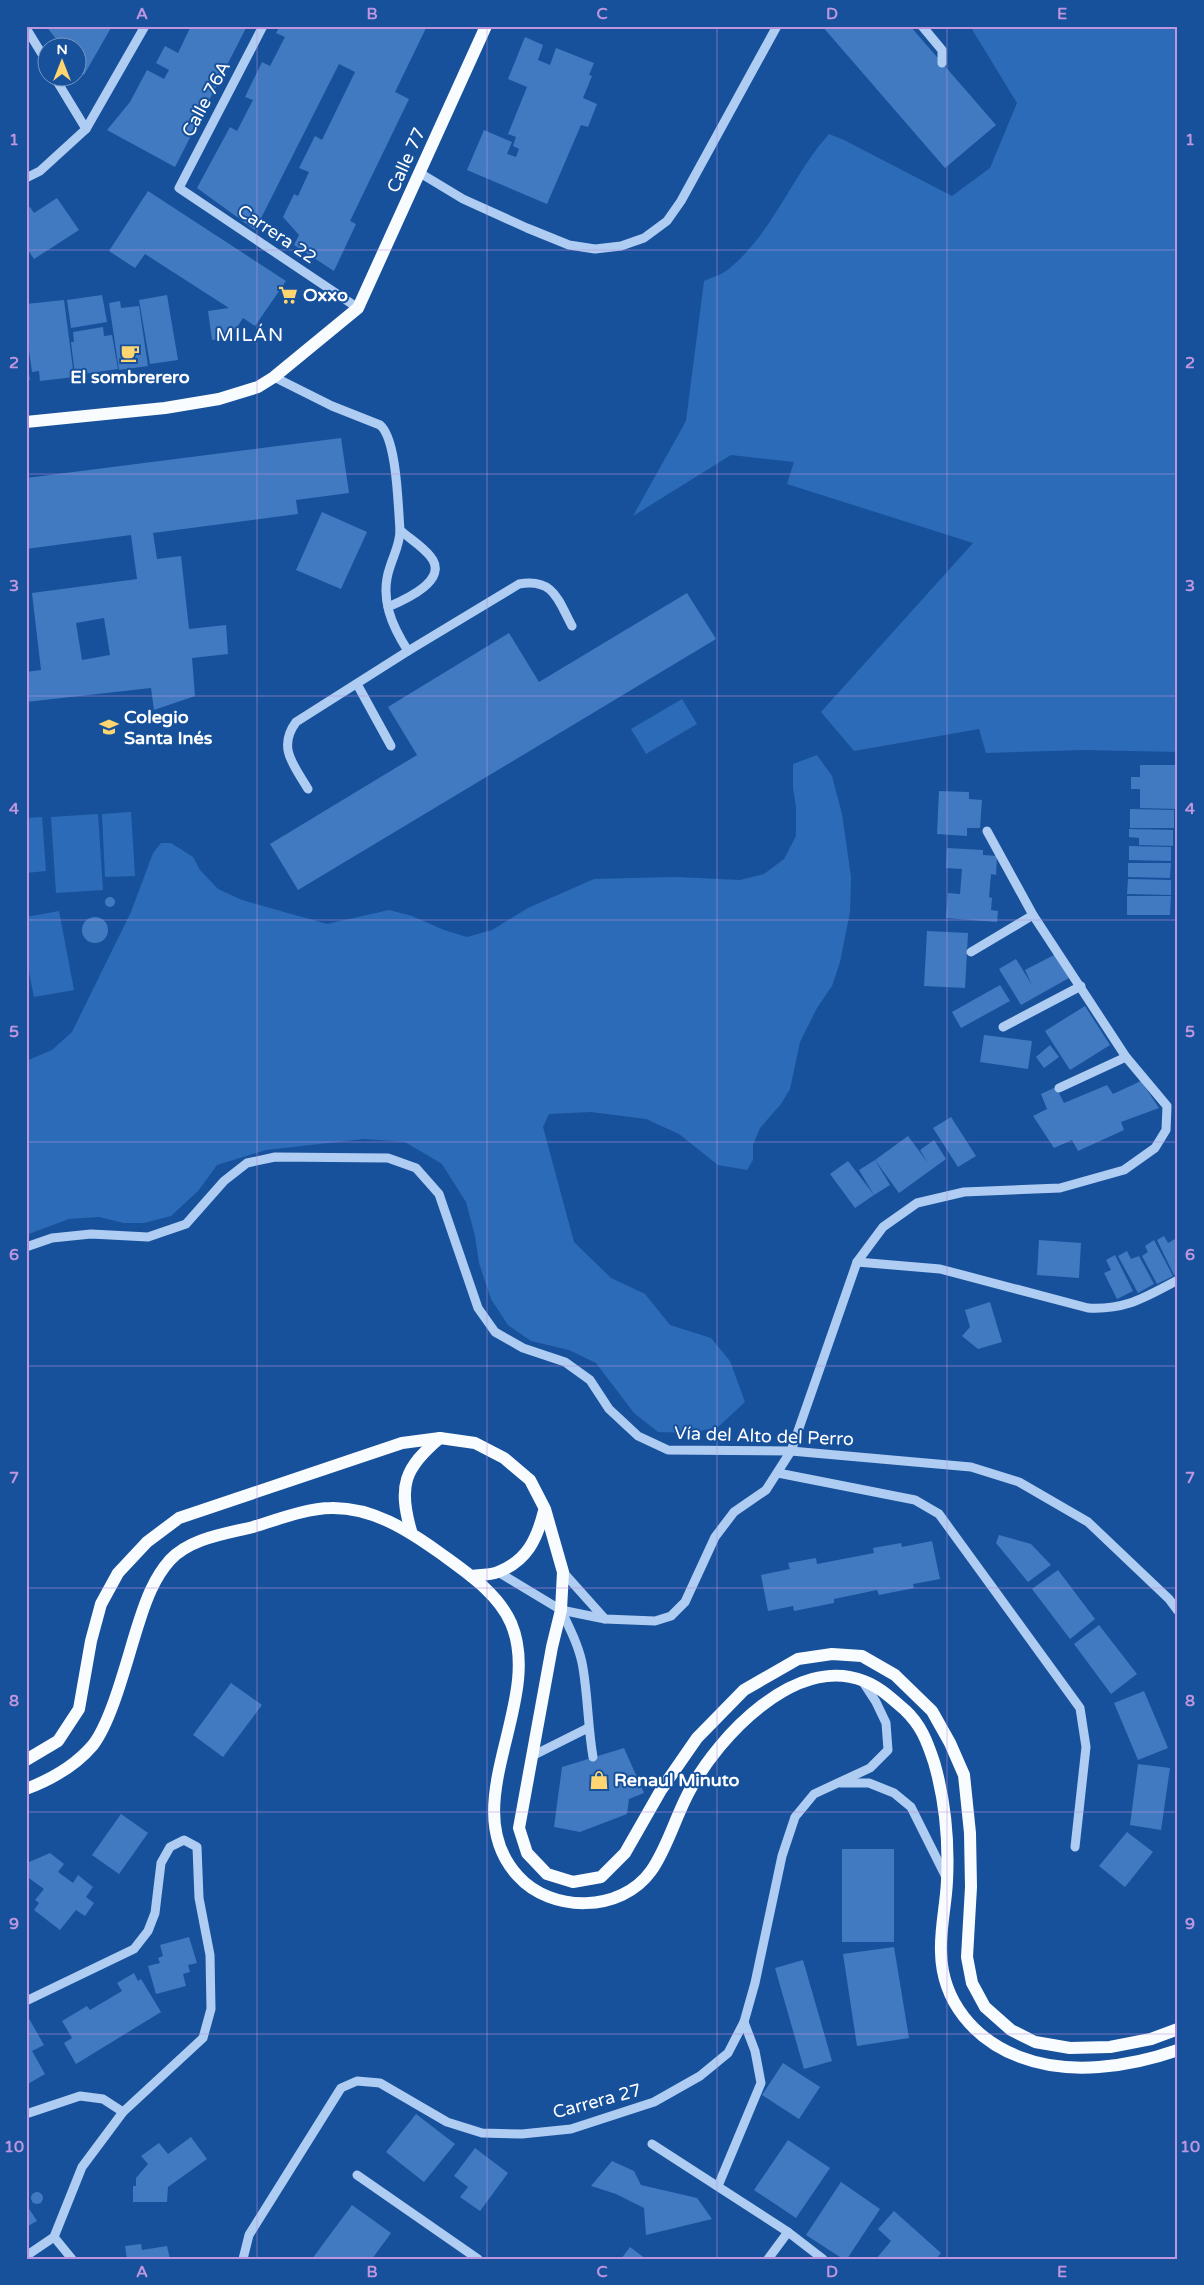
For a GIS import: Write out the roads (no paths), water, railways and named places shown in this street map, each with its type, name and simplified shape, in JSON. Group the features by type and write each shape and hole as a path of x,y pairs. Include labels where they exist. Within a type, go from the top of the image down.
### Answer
{"main road":[{"name":"Calle 77","path":"358,308 486,26"},
{"path":"26,422 166,408 219,399 258,387 274,377 358,308"},
{"path":"411,1531 404,1505 407,1479 419,1455 440,1438"},
{"path":"26,1760 58,1741 80,1709 91,1642 101,1604 118,1573 147,1542 179,1518 402,1443 440,1438 475,1443 504,1458 530,1480 544,1509 563,1572 561,1610 552,1647 534,1755 519,1828 527,1853 547,1874 573,1882 600,1877 625,1853 661,1790 697,1738 744,1690 798,1659 832,1654 862,1656 896,1675 932,1711 950,1742 964,1775 970,1833 971,1887 967,1957 972,1983 985,2007 1011,2030 1034,2042 1070,2048 1110,2047 1150,2039 1178,2028"},
{"path":"26,1789 39,1784 70,1766 94,1743 109,1714 150,1589 171,1558 196,1542 327,1507 361,1510 411,1531 471,1576 496,1601 510,1620 518,1647 518,1675 495,1790 494,1826 502,1853 518,1877 546,1898 581,1904 613,1899 633,1891 652,1870 692,1786 718,1748 755,1709 813,1677 838,1675 861,1679 883,1691 918,1722 927,1741 945,1810 947,1878 940,1955 948,1988 966,2022 996,2048 1029,2061 1066,2068 1116,2065 1160,2056 1178,2050"},
{"path":"471,1576 498,1572 522,1558 538,1536 544,1509"}],"street":[{"path":"26,178 40,170 86,129 145,26"},
{"name":"Calle 76A","path":"179,188 263,26"},
{"path":"420,173 463,199 569,245 595,249 621,246 644,238 668,221 681,201 777,26"},
{"path":"922,26 942,50 942,63"},
{"path":"26,28 38,48"},
{"path":"61,88 86,129"},
{"name":"Carrera 22","path":"179,188 358,308"},
{"path":"274,377 332,406 380,425 386,430 393,456 400,530 400,540 386,581 388,607 394,629 408,651"},
{"path":"388,607 425,587 434,574 435,565 430,556 400,530"},
{"path":"308,789 288,754 287,740 290,730 296,722 408,651 519,584 529,582 539,583 552,589 572,626"},
{"path":"357,684 391,746"},
{"path":"498,1572 561,1610 605,1619 655,1621 671,1616 685,1602 715,1537 734,1512 766,1490 791,1451 857,1262 883,1227 917,1203 964,1192 1060,1188 1124,1170 1155,1148 1166,1130 1167,1106 1126,1056 1033,915 987,831"},
{"path":"971,952 1033,915"},
{"path":"1003,1027 1081,986"},
{"path":"1059,1088 1126,1056"},
{"name":"Vía del Alto del Perro","path":"26,1247 52,1238 91,1234 148,1237 186,1224 224,1181 247,1164 275,1157 388,1158 416,1168 439,1194 478,1308 495,1332 523,1348 565,1362 574,1368 590,1380 609,1409 638,1436 668,1450 791,1451 971,1467 1019,1482 1088,1522 1169,1599 1178,1610"},
{"path":"857,1262 940,1269 1088,1308 1110,1309 1134,1302 1178,1280"},
{"path":"778,1473 915,1500 939,1514 1080,1708 1086,1747 1075,1846"},
{"path":"563,1572 605,1619"},
{"path":"561,1610 577,1645 583,1668 588,1728 593,1757"},
{"name":"Carrera 27","path":"242,2259 249,2235 341,2088 357,2081 380,2083 447,2122 482,2133 522,2134 571,2129 654,2102 700,2076 728,2053 744,2022 755,1983 782,1856 795,1817 814,1794 870,1768 888,1750 886,1723 876,1702 861,1679"},
{"path":"534,1755 588,1728"},
{"name":"Carrera 27","path":"836,1783 869,1783 894,1793 911,1807 947,1878"},
{"path":"26,2001 134,1949 148,1931 155,1913 161,1863 170,1847 184,1840 197,1847 200,1898 210,1955 211,2009 203,2038 123,2112 82,2166 54,2237 26,2256"},
{"path":"718,2186 761,2083 755,2051 744,2022"},
{"path":"26,2114 80,2096 103,2099 123,2112"},
{"path":"652,2144 788,2232 823,2259"},
{"path":"357,2175 478,2259"},
{"path":"768,2259 788,2232"},
{"path":"54,2237 72,2259"}],"place":[{"name":"Oxxo","path":"288,295"},
{"name":"El sombrerero","path":"130,353"},
{"name":"Colegio Santa Inés","path":"109,727"},
{"name":"Renaul Minuto","path":"599,1780"}],"district":[{"name":"MILÁN","path":"250,335"}]}
